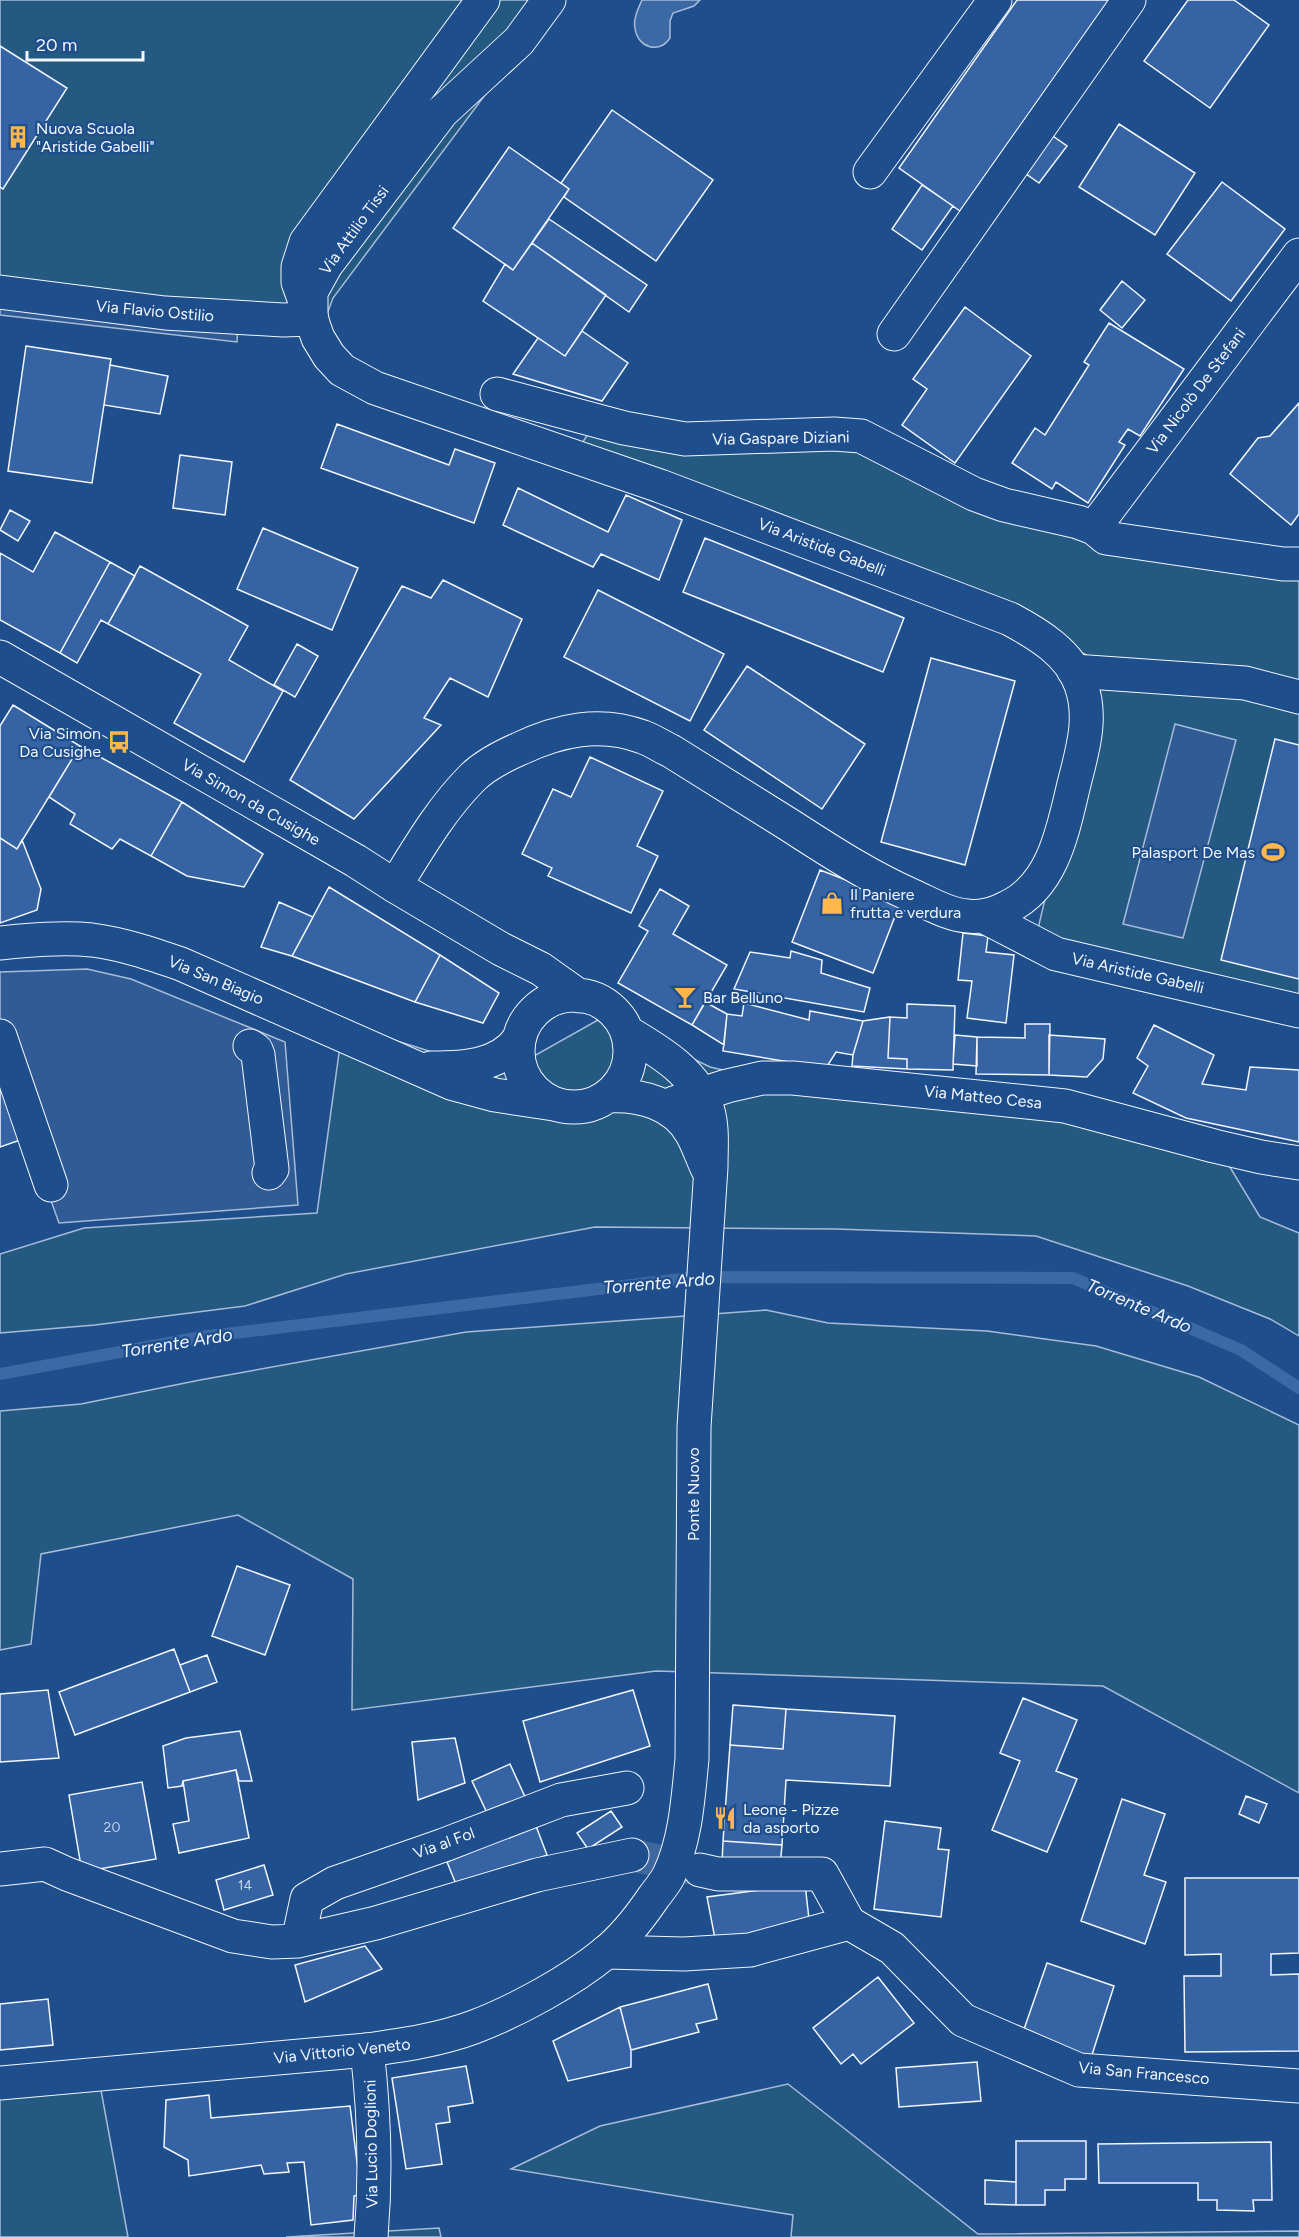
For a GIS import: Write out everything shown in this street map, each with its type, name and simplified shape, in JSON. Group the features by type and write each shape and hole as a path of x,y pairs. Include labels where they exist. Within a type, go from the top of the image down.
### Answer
{"street":[{"name":"Via Attilio Tissi","path":"312,319 298,282 298,267 306,242 483,0"},
{"name":"Via Attilio Tissi","path":"312,319 311,292 326,265 442,111 519,41 549,0"},
{"path":"870,172 995,0"},
{"path":"894,334 1129,0"},
{"name":"Via Nicolò De Stefani","path":"1094,528 1299,255"},
{"name":"Via Flavio Ostilio","path":"0,292 165,313 283,320 312,319"},
{"name":"Via Aristide Gabelli","path":"312,319 318,338 329,356 342,370 358,381 660,486 1010,619 1047,642 1062,655 1081,685 1085,702 1084,743 1059,844 1044,875 1030,891 1016,903 983,916 948,912 900,890 858,868 671,751 643,737 609,729 574,729 540,739 505,755 474,776 449,804 395,886"},
{"name":"Via Gaspare Diziani","path":"497,394 624,428 685,439 846,434 861,436 989,500 1078,522 1114,540 1283,564 1299,564"},
{"name":"Via Simon da Cusighe","path":"0,657 356,861 501,949 541,969 579,996 594,999 608,1007 619,1018 627,1032 657,1050 676,1065 701,1095 708,1111 712,1133 709,1172"},
{"path":"1074,671 1245,683 1299,697"},
{"name":"Via Aristide Gabelli","path":"983,916 1056,954 1299,1011"},
{"name":"Via San Biagio","path":"0,943 92,940 142,950 182,964 451,1083 495,1095 554,1104"},
{"name":"Via Simon da Cusighe","path":"501,949 516,962 531,985 533,998 518,1055 521,1070 529,1084 540,1096 554,1104"},
{"path":"524,1029 542,1005 560,997 579,996"},
{"name":"Via San Biagio","path":"420,1069 457,1068 481,1064 512,1049 524,1029"},
{"path":"554,1104 572,1107 591,1105 607,1096 620,1083 628,1067 630,1049 627,1032"},
{"path":"0,1036 51,1185"},
{"path":"250,1046 256,1050 258,1055 272,1169 269,1173"},
{"name":"Via Matteo Cesa","path":"664,1106 762,1078 794,1078 1065,1106 1261,1158 1299,1163"},
{"path":"607,1096 628,1095 648,1099 664,1106 681,1119 692,1133 709,1172"},
{"name":"Ponte Nuovo","path":"687,1812 692,1759 694,1427 709,1172"},
{"name":"Via al Fol","path":"298,1941 307,1899 335,1883 444,1845 561,1800 627,1788"},
{"name":"Via Vittorio Veneto","path":"0,2084 367,2050 423,2042 474,2027 567,1979 606,1952 640,1916 668,1876 681,1840 687,1812"},
{"path":"0,1869 45,1864 233,1936 272,1942 298,1941 376,1923 537,1875 632,1855"},
{"path":"606,1952 684,1954 750,1950 849,1923 822,1874 718,1874 700,1870"},
{"name":"Via San Francesco","path":"849,1923 892,1948 963,2020 1079,2070 1299,2086"},
{"name":"Via Lucio Doglioni","path":"367,2050 374,2206 371,2237"}],"shaded area":[{"path":"0,0 556,0 333,298 321,330 0,286"},
{"path":"642,0 700,0 694,6 673,13 670,21 670,38 655,47 644,44 635,28 636,14"},
{"path":"0,292 238,318 237,342 0,315"},
{"path":"593,427 866,449 990,513 1299,566 1299,1004 1033,950 1101,662 948,588 578,449"},
{"path":"1175,724 1236,740 1183,938 1123,924"},
{"path":"87,969 131,979 285,1042 298,1205 59,1223 0,1057 0,972"},
{"path":"605,1016 710,1067 784,1084 1075,1113 1222,1154 1260,1217 1299,1233 1299,1336 1270,1319 1188,1286 1036,1236 836,1229 595,1227 346,1274 245,1306 95,1325 0,1333 0,1254 84,1228 317,1213 343,1024 502,1074"},
{"path":"766,1310 828,1323 987,1331 1096,1346 1199,1377 1299,1425 1299,1793 1103,1686 656,1671 352,1710 353,1579 238,1515 41,1554 31,1644 0,1650 0,1411 81,1404 466,1332"},
{"path":"98,2074 128,2237 0,2237 0,2083"},
{"path":"788,2084 978,2234 1299,2231 1299,2237 791,2237 793,2215 511,2169 600,2126"},
{"path":"439,2228 441,2237 286,2237"}],"building":[{"path":"1017,0 1109,0 960,211 899,168"},
{"path":"1188,0 1234,0 1269,25 1210,108 1144,61"},
{"name":"Nuova Scuola \"Aristide Gabelli\"","path":"0,46 67,88 3,189 0,187"},
{"path":"612,110 713,180 656,261 564,197 569,189 561,183"},
{"path":"1119,124 1195,173 1155,235 1079,187"},
{"path":"1050,134 1067,146 1039,183 1022,171"},
{"path":"509,147 569,189 513,270 453,228"},
{"path":"1222,182 1285,229 1231,301 1167,254"},
{"path":"922,185 953,206 922,250 892,229"},
{"path":"549,219 647,285 629,312 532,243"},
{"path":"532,243 606,295 565,356 483,301 505,264 513,270"},
{"path":"1122,281 1145,300 1122,328 1100,310"},
{"path":"965,307 1031,356 955,463 902,425 927,389 913,379"},
{"path":"1109,323 1184,369 1140,436 1128,429 1119,442 1125,445 1088,503 1056,482 1052,489 1012,463 1035,428 1045,435 1089,365 1084,362"},
{"path":"582,331 628,363 602,401 513,374 538,338 565,356"},
{"path":"26,346 111,359 92,483 8,471"},
{"path":"110,365 168,376 160,414 104,405"},
{"path":"1299,403 1299,514 1291,525 1230,474 1258,438 1270,436"},
{"path":"337,424 449,465 455,449 495,463 474,523 321,468"},
{"path":"180,455 232,462 225,515 173,508"},
{"path":"518,488 608,532 626,495 682,520 659,580 601,554 593,567 503,525"},
{"path":"10,510 30,521 18,541 0,530"},
{"path":"263,528 358,568 332,630 237,589"},
{"path":"55,532 110,562 60,653 0,620 0,553 33,572"},
{"path":"705,538 904,618 883,672 683,592"},
{"path":"110,562 135,576 108,624 101,620 77,663 60,653"},
{"path":"140,566 248,626 229,660 283,691 244,762 174,723 201,674 108,624"},
{"path":"443,580 522,619 488,697 450,678 424,718 441,725 354,819 290,780 402,586 431,598"},
{"path":"598,590 724,654 690,721 564,657"},
{"path":"297,644 318,656 295,697 274,685"},
{"path":"931,658 1015,681 965,865 881,842"},
{"path":"747,666 865,744 822,809 704,730"},
{"path":"13,705 80,746 17,849 0,838 0,726"},
{"name":"Palasport De Mas","path":"1275,739 1299,745 1299,979 1221,960"},
{"path":"80,746 182,802 151,856 120,839 112,849 70,824 75,814 49,797"},
{"path":"590,757 663,791 637,846 658,856 631,913 548,876 552,868 522,854 553,789 571,797"},
{"path":"182,802 263,854 244,887 187,876 151,856"},
{"path":"0,838 17,849 22,840 41,889 37,910 0,923"},
{"path":"820,870 901,901 873,973 792,942"},
{"path":"329,887 440,955 415,1002 292,956"},
{"path":"660,889 689,906 673,934 727,965 692,1025 618,983 648,931 639,926"},
{"path":"279,902 313,917 292,956 261,947"},
{"path":"963,933 988,936 986,952 1014,955 1006,1023 967,1018 972,981 958,980"},
{"path":"791,951 822,960 821,973 870,988 864,1012 734,989 750,952 790,958"},
{"path":"440,955 499,993 483,1023 415,1002"},
{"path":"705,1002 727,1014 724,1045 692,1025"},
{"path":"744,1003 809,1020 810,1011 863,1021 853,1055 836,1052 826,1068 723,1051 727,1014 742,1016"},
{"path":"907,1004 955,1006 953,1070 907,1069 907,1059 888,1058 890,1017 907,1018"},
{"path":"890,1017 888,1058 907,1059 907,1069 852,1066 863,1021"},
{"path":"1025,1024 1050,1024 1049,1075 976,1074 977,1037 1025,1038"},
{"path":"1154,1025 1214,1055 1202,1084 1246,1090 1250,1067 1299,1070 1299,1142 1186,1118 1133,1093 1148,1066 1137,1058"},
{"path":"955,1035 977,1037 977,1066 953,1064"},
{"path":"1049,1035 1105,1039 1103,1059 1087,1077 1049,1075"},
{"path":"0,1070 26,1138 0,1147"},
{"path":"237,1566 290,1585 265,1655 212,1636"},
{"path":"174,1649 190,1692 75,1735 59,1692"},
{"path":"207,1655 217,1682 190,1692 180,1665"},
{"path":"48,1690 59,1758 0,1762 0,1694"},
{"path":"633,1690 650,1746 540,1782 523,1721"},
{"path":"1023,1698 1077,1720 1056,1771 1077,1779 1047,1852 992,1830 1020,1761 1000,1753"},
{"path":"733,1705 786,1709 783,1749 730,1745"},
{"path":"786,1709 895,1716 890,1786 786,1780 782,1845 723,1841 730,1745 783,1749"},
{"path":"240,1731 252,1781 239,1781 236,1770 183,1781 182,1786 168,1788 163,1746 186,1738"},
{"path":"455,1738 465,1783 418,1800 412,1742"},
{"path":"510,1764 526,1799 489,1817 472,1781"},
{"path":"236,1770 249,1838 179,1853 173,1824 189,1821 183,1781"},
{"path":"142,1782 156,1859 82,1872 69,1795"},
{"path":"1246,1796 1267,1804 1259,1823 1239,1814"},
{"path":"1122,1799 1165,1814 1144,1875 1166,1882 1145,1944 1081,1921"},
{"path":"611,1811 622,1827 588,1849 577,1833"},
{"path":"885,1821 941,1828 938,1849 949,1850 941,1917 874,1909"},
{"path":"536,1826 547,1855 458,1889 447,1862"},
{"path":"723,1841 782,1845 780,1867 722,1864"},
{"path":"264,1865 273,1895 224,1910 216,1880"},
{"path":"1185,1878 1299,1878 1299,1953 1271,1954 1271,1975 1299,1974 1299,2051 1185,2052 1184,1976 1221,1976 1221,1954 1185,1955"},
{"path":"805,1884 810,1928 716,1944 707,1897"},
{"path":"365,1946 382,1969 305,2002 295,1965"},
{"path":"1047,1963 1114,1986 1091,2058 1022,2035"},
{"path":"878,1977 914,2023 861,2064 853,2054 841,2064 813,2028"},
{"path":"708,1984 717,2019 696,2024 699,2032 631,2050 620,2007"},
{"path":"48,1999 53,2045 0,2050 0,2004"},
{"path":"620,2007 631,2050 631,2067 568,2081 553,2041"},
{"path":"977,2062 981,2101 899,2107 896,2068"},
{"path":"466,2066 473,2103 448,2107 450,2122 436,2124 442,2164 406,2169 392,2078"},
{"path":"209,2095 211,2118 350,2106 361,2194 354,2196 353,2220 311,2225 304,2162 287,2163 289,2172 264,2174 261,2165 189,2176 188,2160 164,2147 166,2100"},
{"path":"1016,2141 1086,2141 1086,2179 1065,2179 1065,2190 1045,2190 1045,2205 1016,2205"},
{"path":"1271,2142 1272,2200 1253,2200 1254,2211 1217,2210 1217,2200 1198,2200 1198,2183 1099,2183 1098,2144"},
{"path":"985,2180 1016,2182 1016,2205 985,2204"}],"waterway":[{"name":"Torrente Ardo","path":"0,1374 201,1337 697,1277 1073,1278 1241,1350 1299,1388"}],"tunnel":[{"path":"632,1855 700,1870"}],"place":[{"name":"Nuova Scuola \"Aristide Gabelli\"","path":"18,137"},
{"name":"Via Simon Da Cusighe","path":"119,742"},
{"name":"Palasport De Mas","path":"1273,852"},
{"name":"Il Paniere frutta e verdura","path":"832,903"},
{"name":"Bar Belluno","path":"685,997"},
{"name":"Leone - Pizze da asporto","path":"725,1818"}]}
